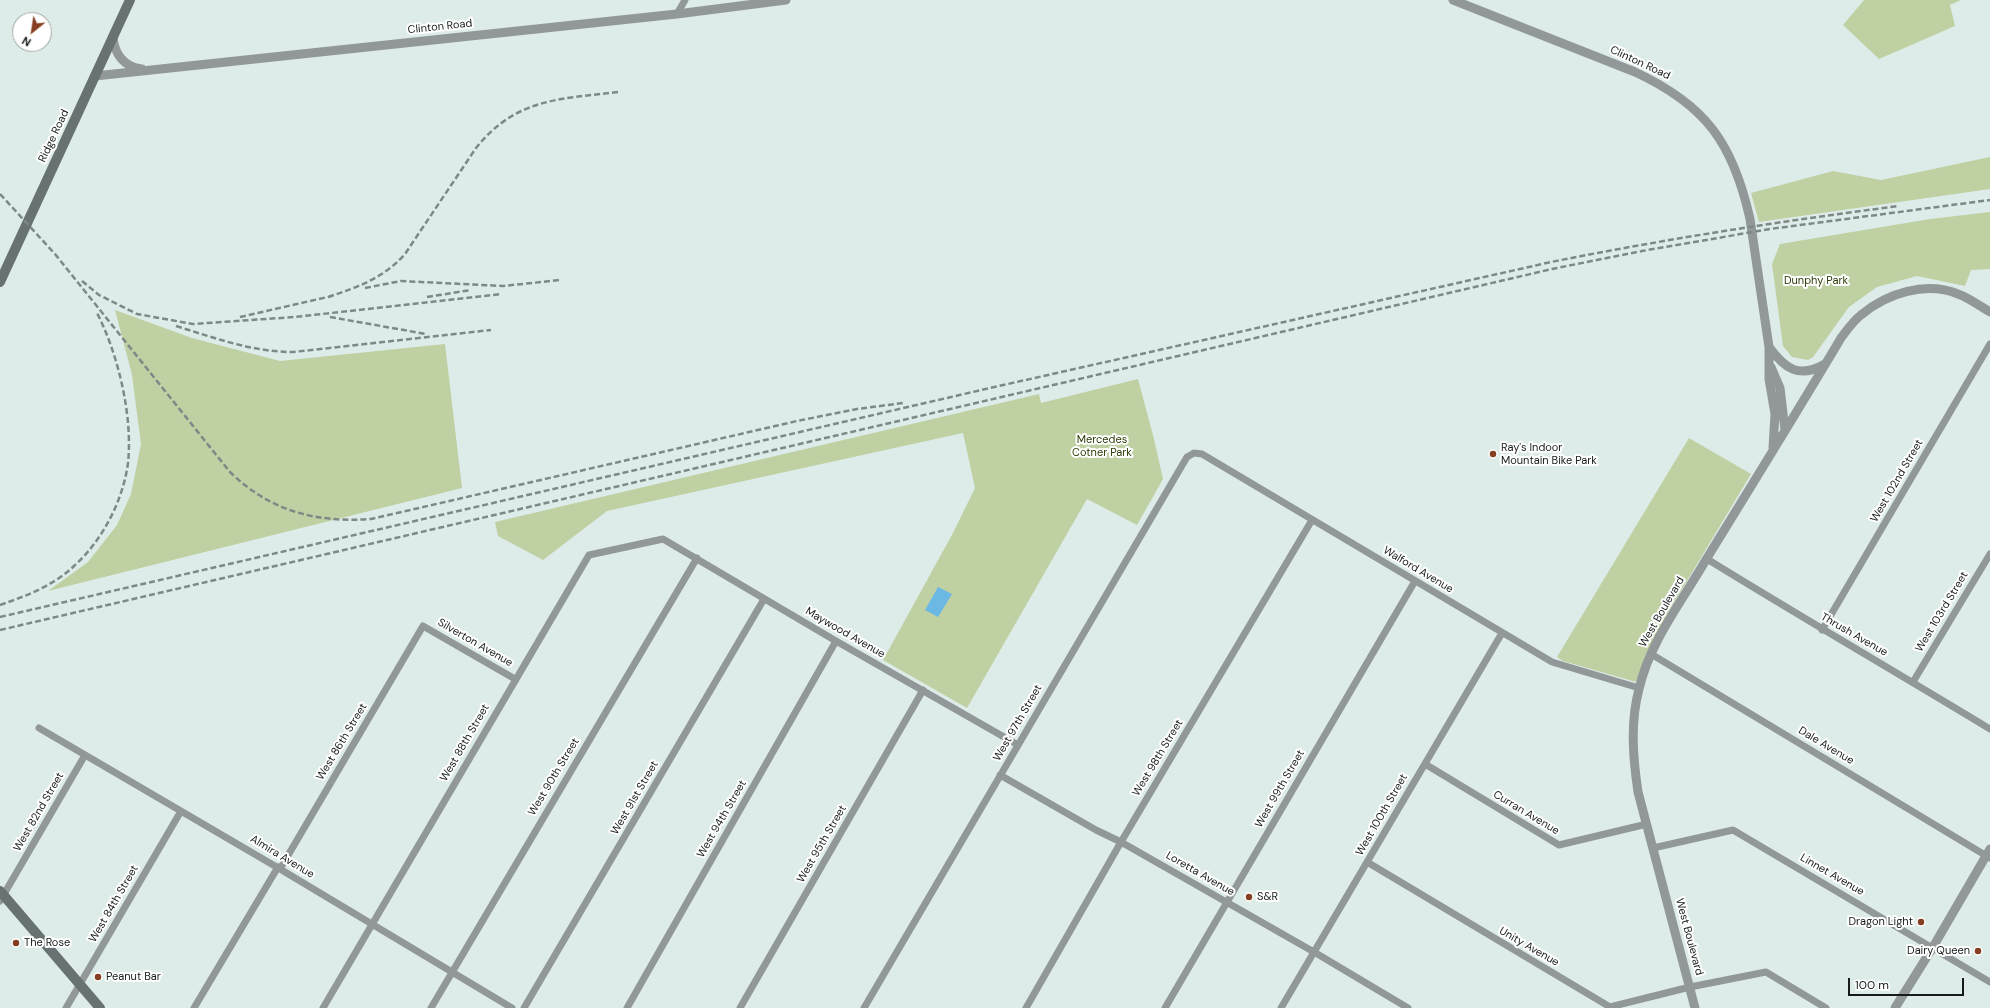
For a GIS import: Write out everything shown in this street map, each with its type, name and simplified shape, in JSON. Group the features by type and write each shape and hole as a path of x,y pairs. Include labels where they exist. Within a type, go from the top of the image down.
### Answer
{"main road":[{"name":"Ridge Road","path":"0,282 130,0"},
{"path":"1,896 100,1008"}],"street":[{"path":"677,14 685,0"},
{"name":"Clinton Road","path":"95,76 677,14 786,0"},
{"name":"Clinton Road","path":"1453,0 1654,80 1682,98 1706,120 1731,160 1746,200 1768,347 1769,364 1780,388 1780,414 1773,449"},
{"path":"114,36 114,48 125,62 134,68 152,70"},
{"name":"West Boulevard","path":"1695,1008 1638,792 1634,756 1633,722 1639,688 1651,654 1659,638 1841,338 1861,314 1890,296 1912,290 1934,288 1959,294 1990,312"},
{"name":"West 102nd Street","path":"1822,630 1990,344"},
{"path":"1768,347 1784,365 1791,369 1807,371 1815,369 1826,363"},
{"name":"Clinton Road","path":"1780,414 1785,430"},
{"name":"Walford Avenue","path":"1194,453 1202,454 1552,662 1639,688"},
{"name":"West 97th Street","path":"864,1008 1187,457 1194,453"},
{"name":"West 98th Street","path":"1026,1008 1121,842 1312,520"},
{"name":"Maywood Avenue","path":"663,539 836,642 1018,745"},
{"name":"West 88th Street","path":"323,1008 589,555 663,539"},
{"name":"West 103rd Street","path":"1913,682 1990,554"},
{"name":"West 90th Street","path":"431,1008 696,558"},
{"name":"Thrush Avenue","path":"1707,559 1822,630 1913,682 1990,729"},
{"name":"West 99th Street","path":"1165,1008 1415,581"},
{"name":"West 91st Street","path":"524,1008 764,599"},
{"name":"Silverton Avenue","path":"423,626 516,679"},
{"name":"West 86th Street","path":"194,1008 423,626"},
{"name":"West 100th Street","path":"1281,1008 1502,633"},
{"name":"West 94th Street","path":"627,1008 836,642"},
{"name":"Dale Avenue","path":"1651,654 1989,854"},
{"name":"West 95th Street","path":"740,1008 922,690"},
{"name":"Almira Avenue","path":"39,728 279,868 512,1008"},
{"name":"West 82nd Street","path":"1,896 85,755"},
{"name":"Curran Avenue","path":"1425,764 1559,845 1646,824"},
{"name":"Loretta Avenue","path":"1000,775 1227,902 1408,1008"},
{"name":"West 84th Street","path":"66,1008 181,811"},
{"name":"Linnet Avenue","path":"1653,848 1733,830 1990,982"},
{"path":"1895,1008 1989,854"},
{"name":"Unity Avenue","path":"1367,862 1610,1007 1690,987 1766,972 1826,1008"}],"green space":[{"path":"1864,0 1961,0 1950,5 1955,26 1879,59 1843,25"},
{"path":"1990,157 1990,189 1759,222 1751,193 1833,171 1881,180"},
{"name":"Dunphy Park","path":"1990,212 1990,269 1971,270 1965,286 1917,276 1877,287 1849,307 1813,357 1808,360 1792,357 1783,346 1772,264 1780,244 1930,219"},
{"path":"115,310 192,338 280,361 445,344 462,488 48,591 88,562 117,525 131,494 141,444 132,375"},
{"name":"Mercedes Cotner Park","path":"1138,379 1163,479 1137,525 1087,499 967,708 883,660 953,533 975,488 963,433 607,511 543,560 498,536 495,522 1039,394 1041,403"},
{"path":"1689,438 1751,474 1666,616 1636,682 1563,661 1557,657"}],"water":[{"path":"938,587 952,594 938,617 925,610"}],"railway":[{"path":"328,297 370,281 397,262 405,254 476,148 491,132 507,119 523,110 540,104 577,97 618,92"},
{"path":"0,194 55,254 230,472 261,496 295,512 331,519 371,519 797,421 857,409 903,403"},
{"path":"0,630 1552,269 1642,251 1770,229 1990,200"},
{"path":"0,617 990,388 1551,262 1724,231 1899,206"},
{"path":"365,288 401,281 503,286 560,280"},
{"path":"82,281 99,295 137,314 193,324 295,317 502,294"},
{"path":"427,297 471,290"},
{"path":"240,317 332,296"},
{"path":"0,605 48,585 74,566 94,545 110,519 121,492 128,463 129,445 126,405 111,346 96,311"},
{"path":"330,317 426,334"},
{"path":"176,326 219,340 248,347 263,350 293,352 491,330"}],"place":[{"name":"Ray's Indoor Mountain Bike Park","path":"1493,454"},
{"name":"S&R","path":"1249,897"},
{"name":"Dragon Light","path":"1921,922"},
{"name":"The Rose","path":"16,943"},
{"name":"Dairy Queen","path":"1978,951"},
{"name":"Peanut Bar","path":"98,977"}]}
